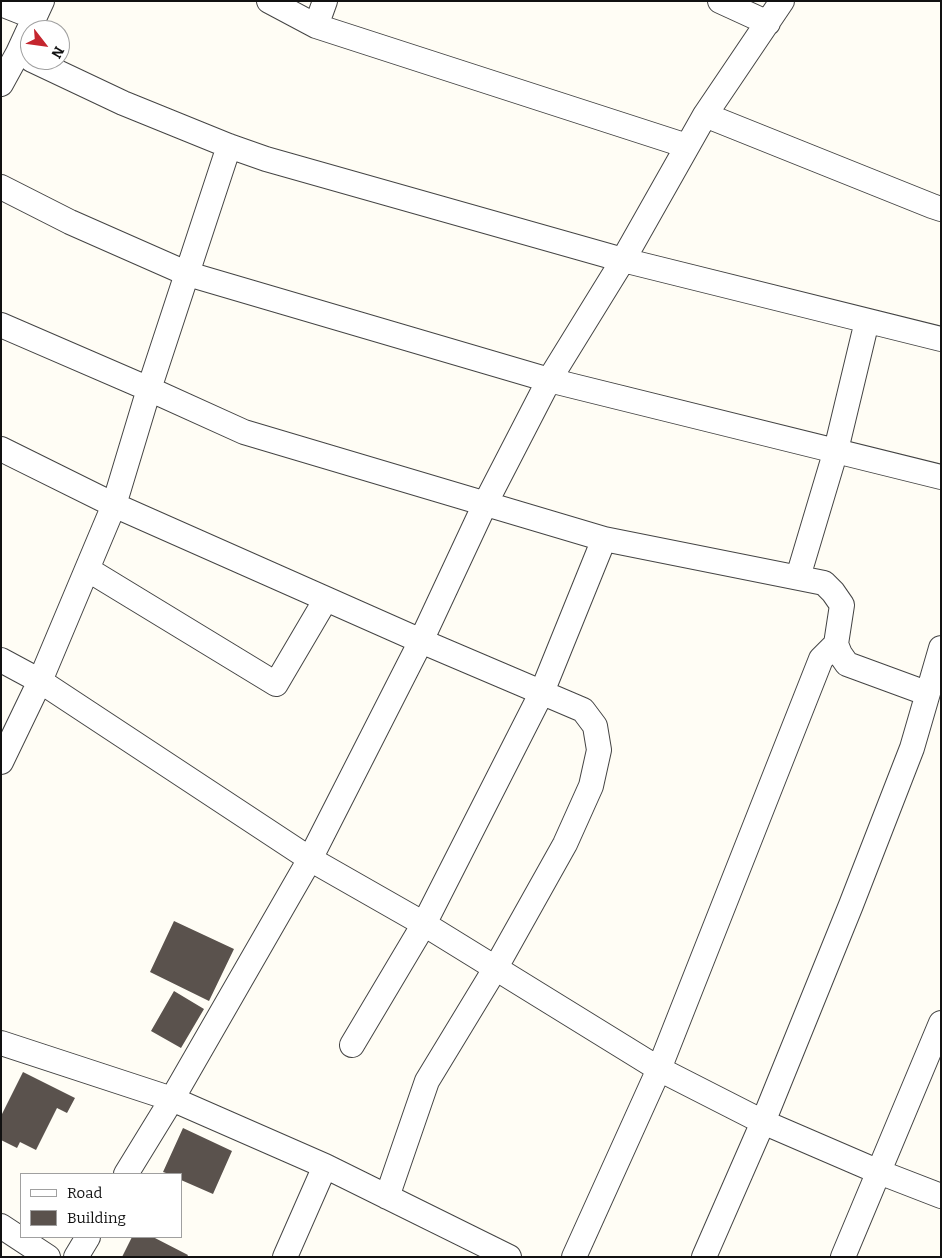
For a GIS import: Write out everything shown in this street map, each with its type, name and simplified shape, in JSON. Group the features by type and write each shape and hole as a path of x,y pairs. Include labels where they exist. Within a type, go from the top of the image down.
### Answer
{"street":[{"path":"269,1 316,26 687,146"},
{"path":"316,26 325,1"},
{"path":"720,1 768,23"},
{"path":"127,1173 172,1099 310,859 421,641 485,504 548,380 623,260 705,115 782,1"},
{"path":"1,4 38,9"},
{"path":"1,84 20,64"},
{"path":"54,70 123,103 266,159 623,260 941,339"},
{"path":"705,115 941,208"},
{"path":"1,762 40,681 114,505 149,389 229,146"},
{"path":"1,187 70,222 188,274 548,380 941,477"},
{"path":"798,577 836,450 867,321"},
{"path":"1,325 244,432 604,539 824,583 842,605 836,644 847,664 926,694"},
{"path":"1,449 114,505 421,641 583,710 595,726 599,750 591,786 565,844 496,969 427,1081 387,1197"},
{"path":"352,1045 424,924 542,692 604,539"},
{"path":"87,569 276,684 326,599"},
{"path":"574,1257 658,1069 809,687 821,659 836,644"},
{"path":"704,1257 764,1122 851,905 912,748 926,694 941,648"},
{"path":"1,660 40,681 310,859 424,924 658,1069 764,1122 879,1172 941,1196"},
{"path":"843,1257 941,1023"},
{"path":"1,1043 172,1099 325,1166 500,1255"},
{"path":"285,1257 325,1166"},
{"path":"1,1226 48,1257"},
{"path":"76,1257 87,1238"}],"building":[{"path":"174,921 234,949 209,1001 150,972"},
{"path":"174,991 204,1009 181,1048 151,1031"},
{"path":"23,1072 75,1098 67,1113 57,1108 36,1150 20,1142 17,1148 1,1140 1,1116"},
{"path":"183,1128 232,1151 213,1194 182,1180 182,1173 163,1172"},
{"path":"132,1238 155,1238 188,1255 187,1257 122,1257"}]}
